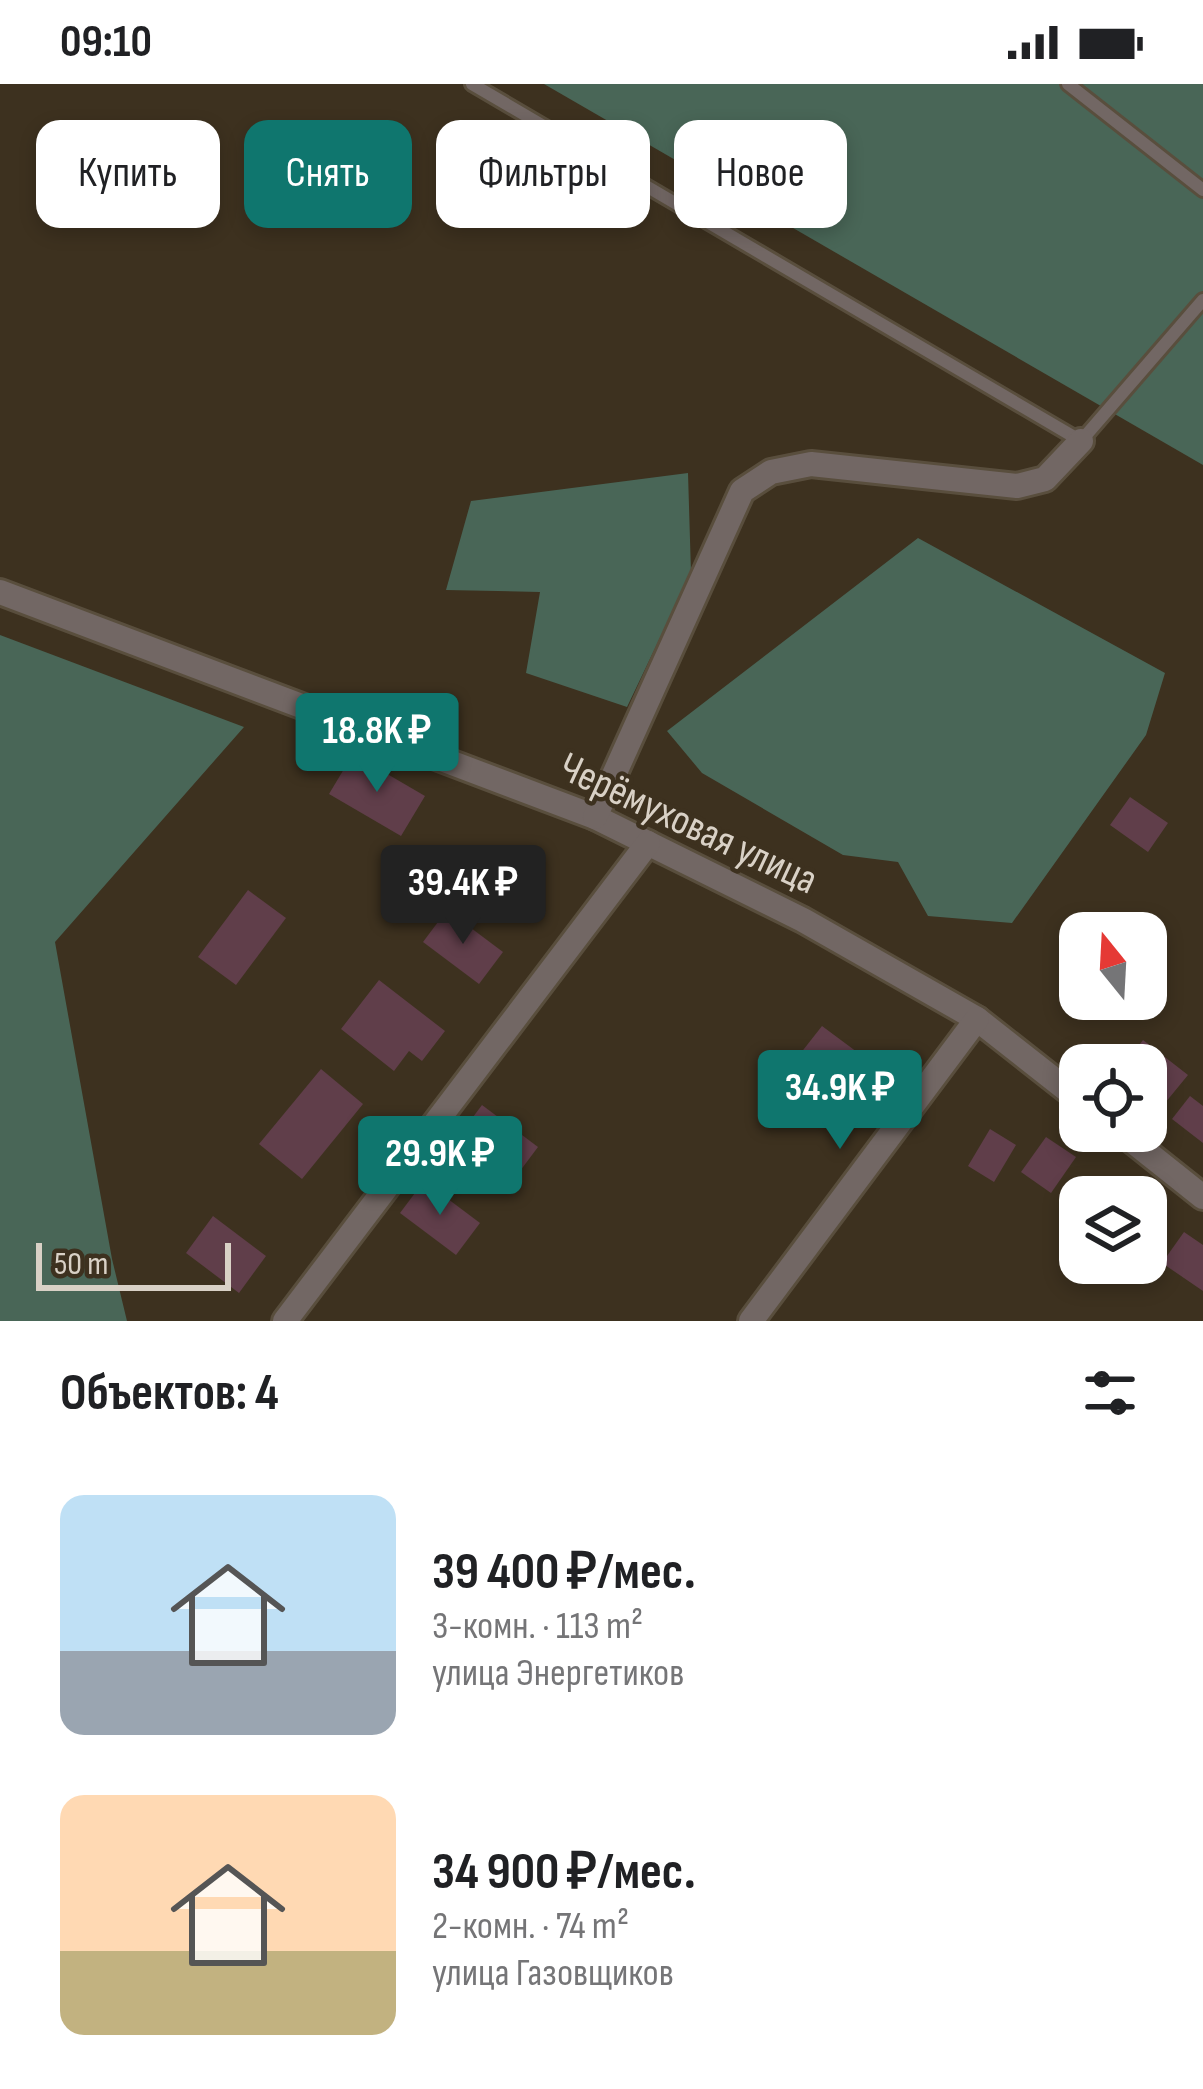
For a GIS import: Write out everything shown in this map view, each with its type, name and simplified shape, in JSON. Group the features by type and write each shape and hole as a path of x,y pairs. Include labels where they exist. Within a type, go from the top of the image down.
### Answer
{"street":[{"path":"595,817 742,490 771,472 811,464 1017,486 1046,478 1081,441"},
{"name":"Черёмуховая улица","path":"0,592 595,817 803,920 977,1018 1059,1083"},
{"path":"285,1321 648,843"},
{"path":"751,1321 977,1018"},
{"path":"1146,1152 1203,1197"}],"lane":[{"path":"472,84 1081,441 1203,300"},
{"path":"1069,84 1203,190"}],"green space":[{"path":"544,84 1203,84 1203,465 793,228 847,228 847,120 674,120 674,159 650,145 650,120 606,120"},
{"path":"688,473 691,573 627,707 526,673 540,592 446,590 471,501"},
{"path":"918,538 1165,673 1146,735 1012,923 928,916 898,862 843,855 702,773 667,731"},
{"path":"0,635 244,727 55,942 127,1321 0,1321"}],"building":[{"path":"353,754 425,796 401,836 329,794"},
{"path":"1130,797 1168,823 1148,852 1110,825"},
{"path":"248,890 286,918 236,985 198,957"},
{"path":"447,910 503,952 479,984 423,942"},
{"path":"379,980 445,1031 422,1061 409,1051 394,1071 341,1029"},
{"path":"822,1026 857,1052 835,1081 800,1054"},
{"path":"1167,1059 1188,1075 1167,1101"},
{"path":"321,1069 363,1104 302,1179 259,1144"},
{"path":"1190,1096 1203,1106 1203,1143 1172,1119"},
{"path":"482,1105 538,1147 514,1179 458,1137"},
{"path":"990,1129 1016,1145 994,1182 968,1166"},
{"path":"1046,1137 1059,1146 1059,1152 1076,1157 1051,1193 1021,1172"},
{"path":"424,1181 480,1223 456,1255 400,1213"},
{"path":"213,1216 266,1256 239,1293 186,1253"},
{"path":"1184,1232 1203,1245 1203,1291 1167,1266 1167,1256"}]}
